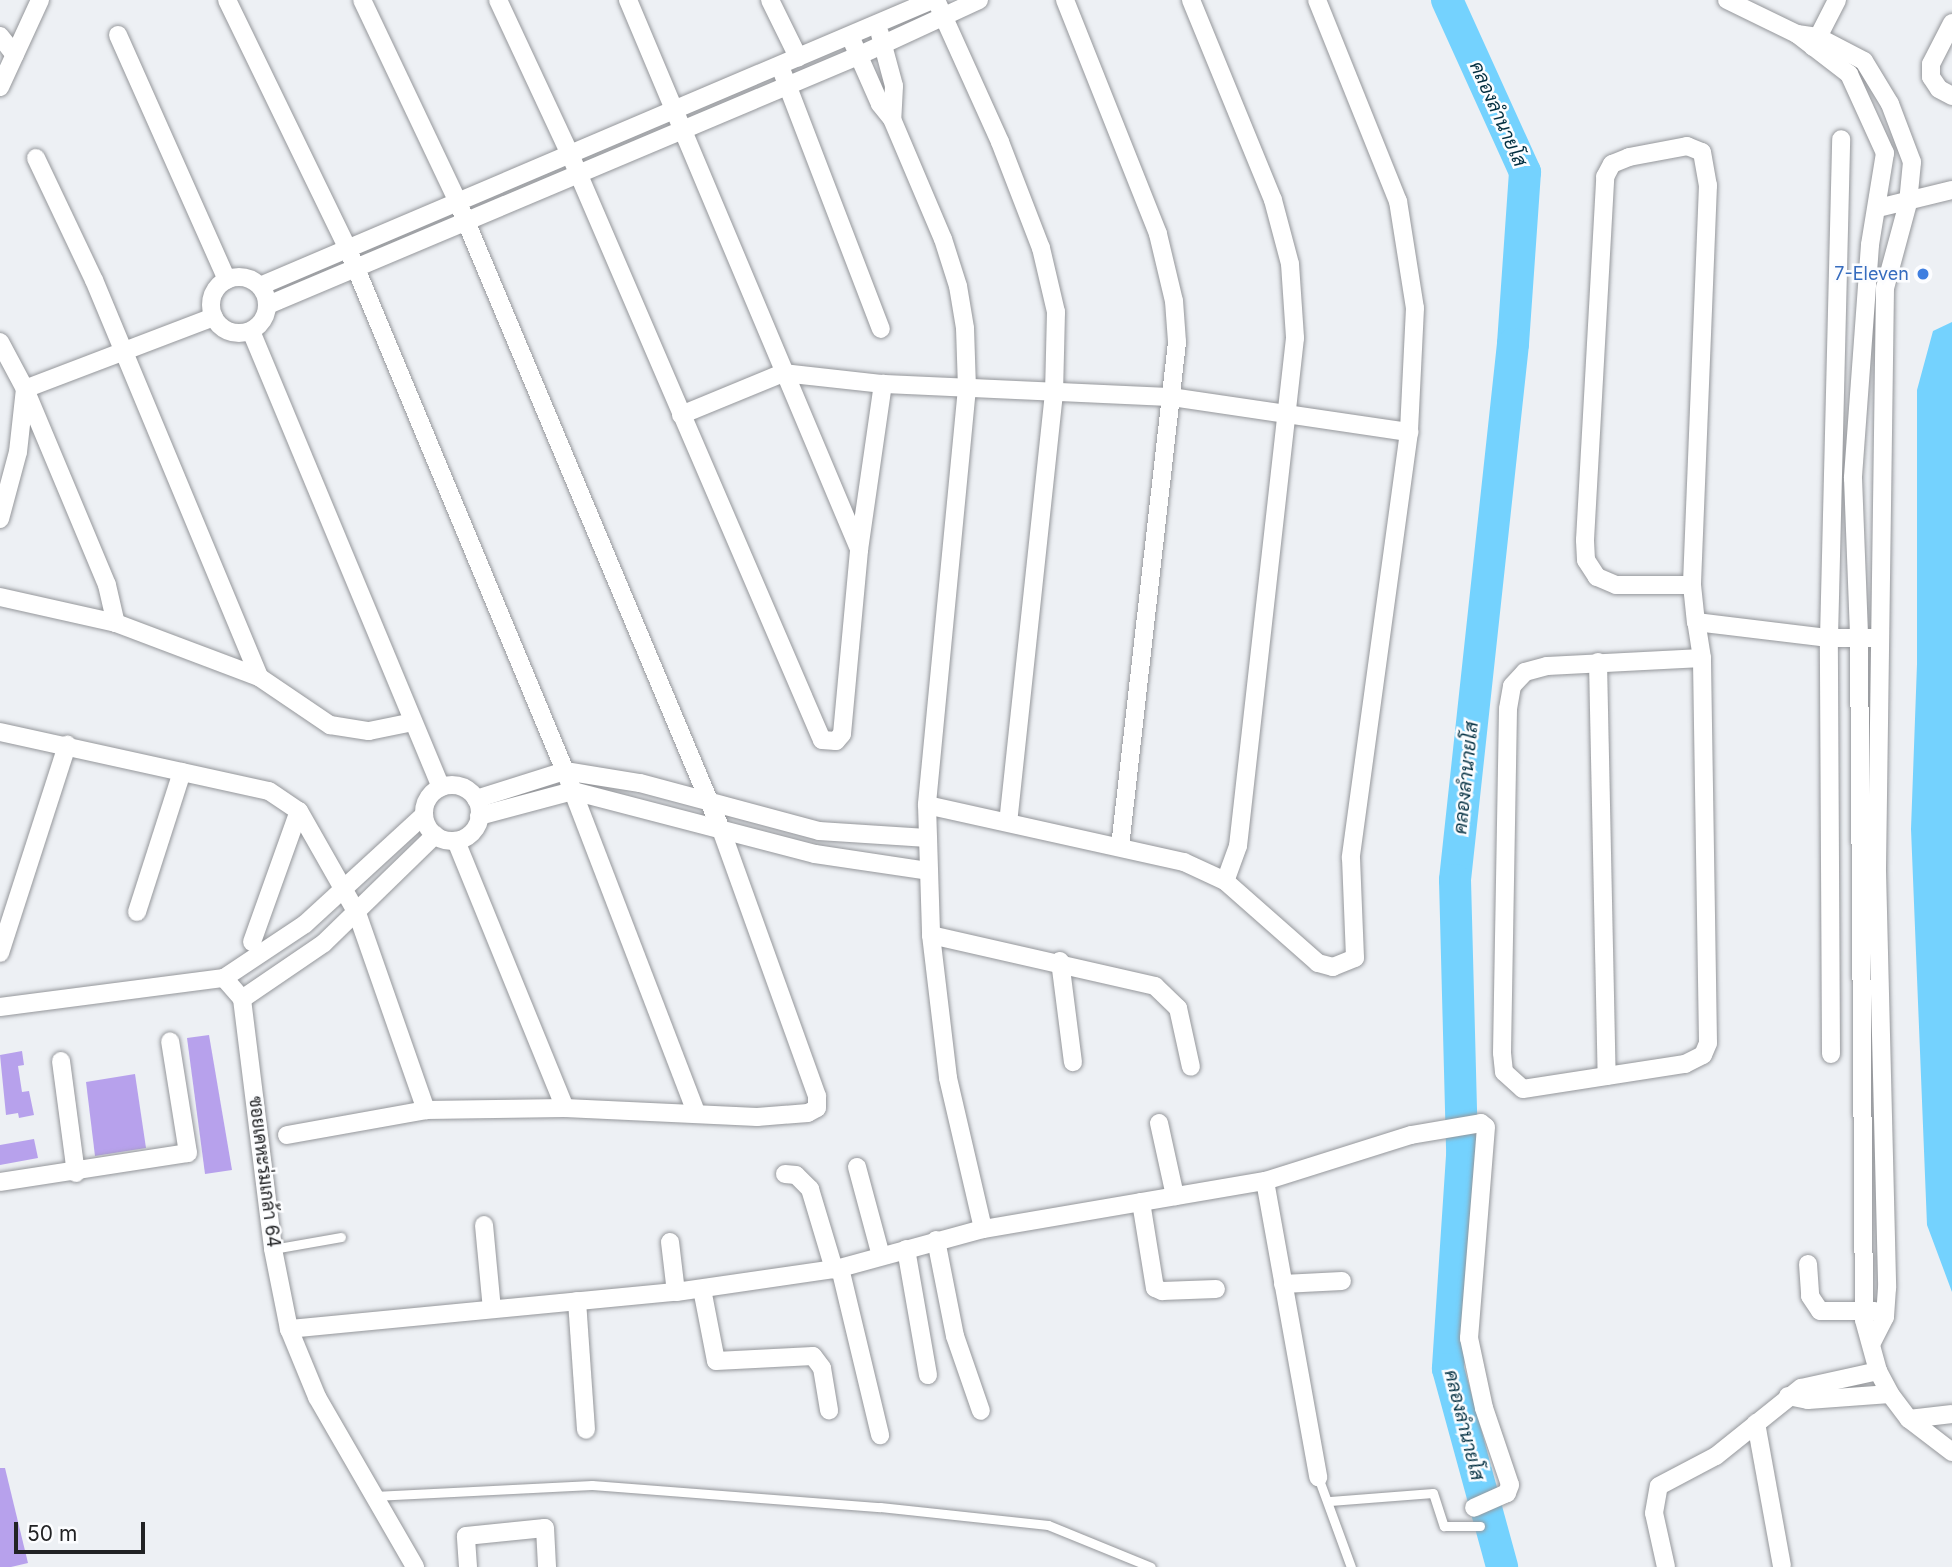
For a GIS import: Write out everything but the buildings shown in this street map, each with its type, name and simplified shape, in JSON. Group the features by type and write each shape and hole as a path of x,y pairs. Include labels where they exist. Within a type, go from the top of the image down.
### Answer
{"street":[{"path":"0,87 40,0"},
{"path":"227,0 356,268 565,771 696,1113"},
{"path":"287,1135 426,1110 565,1108 757,1117 808,1113 817,1108 817,1096 722,832 457,200 362,0"},
{"path":"498,0 569,152 814,730 829,742 842,734 859,550 883,384"},
{"path":"628,0 859,550"},
{"path":"770,0 798,57"},
{"path":"260,286 675,107 850,36 877,24 902,6 979,0"},
{"path":"1065,0 1158,234 1174,300 1177,342 1120,847"},
{"path":"1191,0 1252,144 1290,264 1295,338 1289,411 1238,846 1225,881"},
{"path":"927,805 1184,862 1225,881 1318,963 1333,967 1355,958 1351,858 1409,432 1415,308 1398,201 1317,0"},
{"path":"1815,42 1837,0"},
{"path":"1737,2 1815,42 1850,50 1877,77 1908,148 1913,176 1885,288 1878,638 1877,871 1884,1072 1886,1310 1871,1344"},
{"path":"268,305 883,45 937,5"},
{"path":"937,5 1000,142 1041,248 1056,312 1054,393 1008,821"},
{"path":"1952,23 1931,64 1931,77 1939,89 1952,96"},
{"path":"877,24 895,94 892,119"},
{"path":"118,35 227,279"},
{"path":"0,36 15,55"},
{"path":"850,36 880,104 892,119 958,286 968,388 927,805 932,935 948,1078 983,1229"},
{"path":"1815,42 1855,83 1885,153 1870,245 1853,478 1859,637 1864,1312 1878,1371 1890,1394 1909,1419 1944,1437 1952,1452"},
{"path":"779,65 881,329"},
{"path":"1831,1054 1829,638 1841,139"},
{"path":"1692,585 1616,585 1597,577 1586,560 1585,540 1605,177 1612,164 1629,157 1687,146 1702,152 1708,185 1692,585 1702,657 1708,1043 1703,1055 1685,1065 1606,1076 1545,1089 1523,1089 1504,1072 1502,1053 1508,709 1512,686 1524,672 1598,662 1702,657"},
{"path":"36,158 124,352 259,677"},
{"path":"1878,208 1908,203 1952,190"},
{"path":"227,279 250,279 260,286 268,305 265,316 251,331 230,331 214,317 213,295 227,279"},
{"path":"25,389 214,317"},
{"path":"251,331 442,787"},
{"path":"0,342 25,389 107,584 116,623"},
{"path":"681,415 783,373 883,384 1171,397 1289,411 1409,432"},
{"path":"0,520 18,452 25,389"},
{"path":"0,597 116,623 259,677 330,725 369,731 413,722"},
{"path":"1696,622 1829,638 1878,638"},
{"path":"1598,662 1606,1076"},
{"path":"0,732 270,791 299,811 357,914 426,1110"},
{"path":"0,953 67,745"},
{"path":"478,808 565,771 640,783 819,831 928,838"},
{"path":"138,912 181,772"},
{"path":"0,1007 224,978 305,924 344,890 424,815 427,801 442,787 461,787 478,808"},
{"path":"478,808 573,791 815,855 929,871"},
{"path":"424,815 435,835 456,841 473,832 478,808"},
{"path":"252,942 299,811"},
{"path":"224,978 242,999 324,943 357,914 435,835"},
{"path":"456,841 565,1108"},
{"path":"932,935 1060,961 1155,986 1170,997 1178,1008 1191,1067"},
{"path":"1060,961 1073,1062"},
{"name":"ซอยเคหะร่มเกล้า 64","path":"242,999 273,1249 289,1329 317,1397 415,1567"},
{"path":"0,1182 188,1153 170,1041"},
{"path":"61,1061 76,1172"},
{"path":"1862,1072 1884,1072"},
{"path":"1159,1123 1175,1196"},
{"path":"289,1329 676,1292 837,1269 983,1229 1265,1181 1434,1129 1481,1123 1486,1127 1469,1338 1484,1408 1510,1485 1507,1493 1475,1507"},
{"path":"857,1167 881,1256"},
{"path":"785,1174 796,1175 810,1189 837,1269 880,1435"},
{"path":"1265,1181 1318,1477"},
{"path":"1141,1202 1155,1287 1162,1291 1216,1289"},
{"path":"484,1225 492,1309"},
{"path":"936,1240 955,1336 981,1411"},
{"path":"670,1242 676,1292"},
{"path":"906,1249 928,1375"},
{"path":"1808,1264 1810,1296 1820,1311 1886,1310"},
{"path":"1283,1284 1342,1281"},
{"path":"702,1289 716,1362 813,1356 822,1368 829,1410"},
{"path":"578,1301 586,1430"},
{"path":"1666,1567 1654,1513 1659,1486 1716,1457 1788,1396 1812,1384 1878,1371"},
{"path":"1788,1396 1808,1400 1890,1394"},
{"path":"1909,1419 1952,1414"},
{"path":"1756,1423 1782,1566"},
{"path":"468,1567 466,1536 545,1528 547,1567"}],"lane":[{"path":"273,1249 341,1237"},
{"path":"1318,1477 1330,1501 1351,1567"},
{"path":"374,1496 592,1485 880,1507 1048,1525 1151,1567"},
{"path":"1330,1501 1433,1493 1444,1526 1480,1526"}],"water":[{"path":"1952,322 1952,1292 1927,1225 1911,829 1917,664 1917,390 1933,331"}],"waterway":[{"name":"คลองลำนายโส","path":"1447,0 1525,172 1513,344 1455,880 1462,1156 1448,1369 1502,1567"}],"place":[{"name":"7-Eleven","path":"1923,274"}]}
